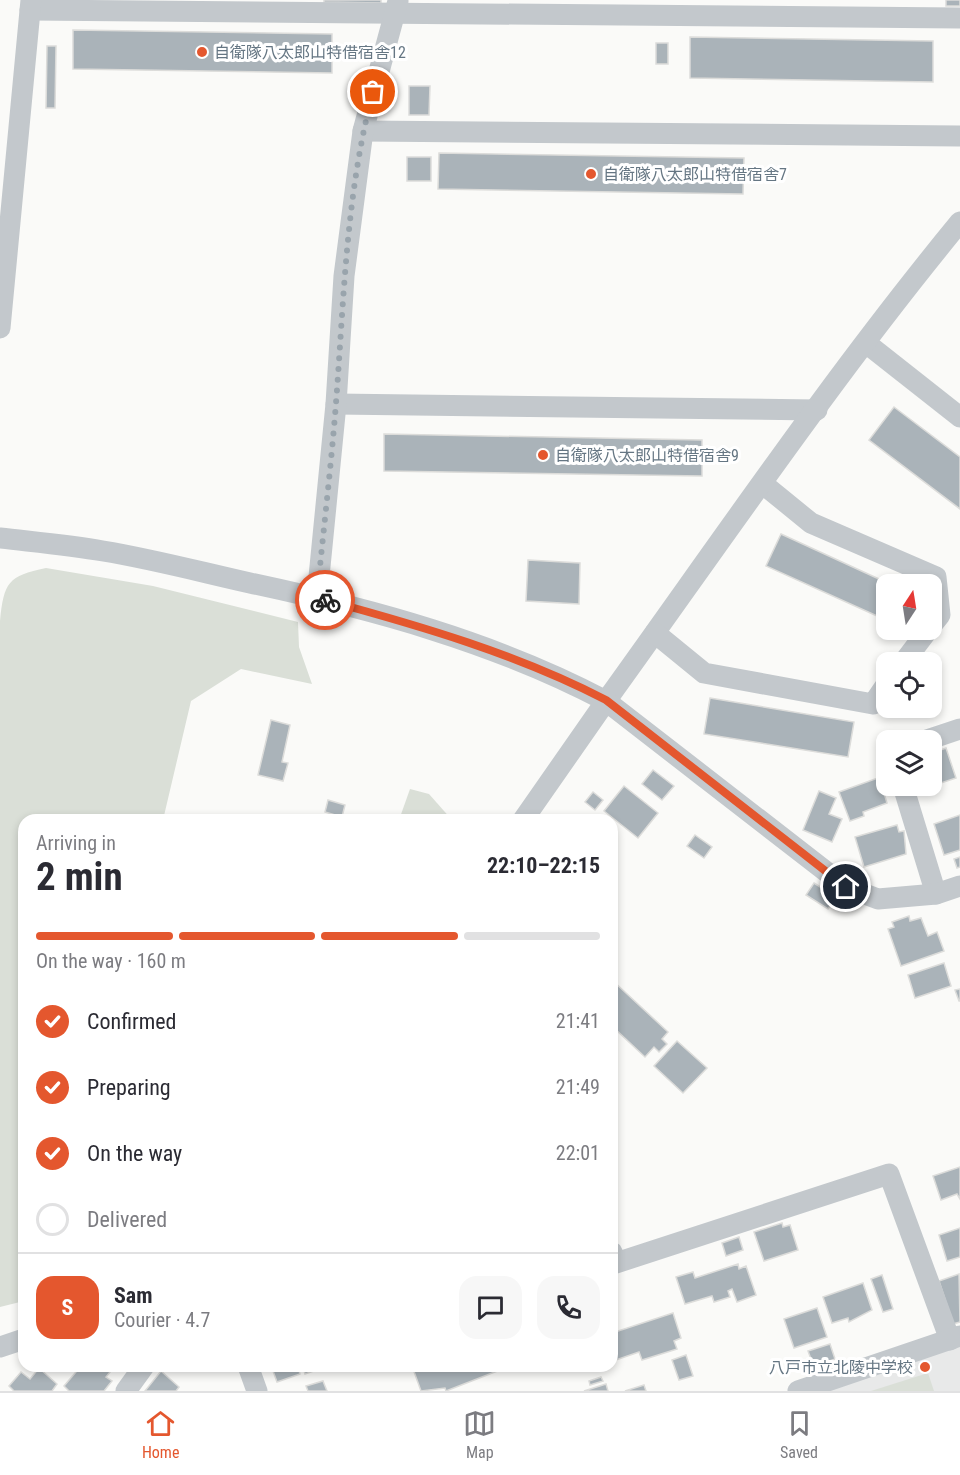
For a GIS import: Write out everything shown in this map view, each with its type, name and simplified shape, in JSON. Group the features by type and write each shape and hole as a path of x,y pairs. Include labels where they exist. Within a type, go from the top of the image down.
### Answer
{"street":[{"path":"0,328 31,5 396,7 960,18"},
{"path":"317,597 336,404 344,276 363,131 396,7"},
{"path":"363,131 960,136"},
{"path":"527,814 606,700 817,410 960,222"},
{"path":"866,343 960,417"},
{"path":"336,404 817,410"},
{"path":"763,484 811,523 929,574"},
{"path":"0,538 104,551 317,597 393,618 502,653 562,677 606,700 846,887 878,898 936,894 960,886"},
{"path":"655,633 704,673 873,704 876,700"},
{"path":"911,652 920,640"},
{"path":"942,735 960,729"},
{"path":"906,796 936,894"},
{"path":"618,1262 889,1173 955,1338 798,1391"},
{"path":"0,1347 18,1341"},
{"path":"126,1391 140,1372"},
{"path":"250,1372 257,1391"}],"shaded area":[{"path":"46,568 153,586 298,622 299,647 312,684 241,669 191,701 164,814 18,814 18,1302 0,1307 0,621 6,589 16,578"},
{"path":"410,789 429,794 447,814 401,814"},
{"name":"八戸市立北陵中学校","path":"960,1343 960,1391 822,1391"},
{"path":"928,1373 934,1391 871,1391"}],"building":[{"path":"324,0 381,0 381,3 324,2"},
{"path":"946,0 960,0 960,6 946,6"},
{"name":"自衛隊八太郎山特借宿舎12","path":"73,30 332,34 332,73 73,69"},
{"path":"690,37 933,41 933,82 690,78"},
{"path":"656,43 668,43 668,64 656,64"},
{"path":"47,46 56,46 55,108 46,108"},
{"path":"409,86 430,86 429,115 409,115"},
{"name":"自衛隊八太郎山特借宿舎7","path":"439,153 744,158 743,194 438,189"},
{"path":"407,157 431,157 431,181 407,181"},
{"path":"894,407 960,457 960,509 869,440"},
{"name":"自衛隊八太郎山特借宿舎9","path":"384,434 702,440 702,476 384,471"},
{"path":"781,534 876,578 876,616 766,566"},
{"path":"528,560 580,563 579,604 526,601"},
{"path":"710,698 854,722 848,757 704,734"},
{"path":"271,720 290,725 282,762 288,763 283,781 258,775"},
{"path":"946,748 956,778 942,783 942,749"},
{"path":"653,770 674,786 662,800 642,784"},
{"path":"876,779 876,796 885,796 887,803 863,812 864,816 850,821 839,792"},
{"path":"624,786 658,813 638,838 618,822 618,814 608,814 604,811"},
{"path":"819,791 836,798 829,814 842,819 832,842 803,830"},
{"path":"593,792 603,800 595,810 585,802"},
{"path":"328,800 345,805 343,814 325,812"},
{"path":"960,815 960,850 944,855 934,824"},
{"path":"897,825 899,832 904,831 906,854 864,867 855,837"},
{"path":"695,835 712,847 704,858 687,846"},
{"path":"960,857 960,867 957,868 954,859"},
{"path":"814,883 836,897 828,909 806,895"},
{"path":"909,916 910,921 921,918 928,936 937,932 944,951 901,966 888,929 894,927 892,922"},
{"path":"944,963 951,986 915,998 908,975"},
{"path":"618,986 668,1032 662,1039 667,1044 659,1052 654,1047 645,1057 618,1032"},
{"path":"960,989 960,1001 959,1001 955,990"},
{"path":"677,1041 707,1068 683,1093 654,1066"},
{"path":"960,1167 960,1199 957,1194 941,1200 933,1176"},
{"path":"782,1223 783,1227 790,1225 798,1250 764,1261 754,1232"},
{"path":"960,1228 960,1257 947,1261 939,1235"},
{"path":"739,1237 743,1250 726,1256 722,1243"},
{"path":"738,1264 739,1269 746,1266 756,1295 737,1302 732,1289 728,1291 730,1297 714,1302 712,1296 685,1304 676,1277 693,1272 695,1278"},
{"path":"959,1274 960,1322 953,1324 939,1281"},
{"path":"882,1275 893,1309 883,1312 871,1279"},
{"path":"863,1283 872,1310 849,1322 848,1318 832,1323 823,1297"},
{"path":"817,1308 827,1337 794,1348 784,1319"},
{"path":"673,1313 681,1338 674,1341 677,1349 642,1360 639,1352 618,1359 618,1331"},
{"path":"830,1344 835,1359 814,1367 808,1351"},
{"path":"686,1355 693,1376 679,1380 672,1360"},
{"path":"21,1372 30,1379 36,1372 44,1372 57,1384 52,1391 14,1391 9,1386"},
{"path":"76,1372 110,1372 106,1377 112,1381 104,1391 69,1391 64,1386"},
{"path":"160,1372 179,1387 176,1391 145,1391"},
{"path":"273,1372 300,1372 300,1374 277,1382"},
{"path":"414,1372 495,1372 446,1391 445,1388 421,1391"},
{"path":"601,1377 603,1381 590,1385 589,1381"},
{"path":"323,1381 327,1391 308,1391 306,1386"},
{"path":"606,1384 608,1391 584,1391"},
{"path":"644,1385 646,1391 625,1391"}],"way so far":[{"path":"325,600 317,597 336,404 344,276 363,131 373,92"}],"place":[{"name":"自衛隊八太郎山特借宿舎12","path":"202,52"},
{"name":"自衛隊八太郎山特借宿舎7","path":"591,174"},
{"name":"自衛隊八太郎山特借宿舎9","path":"543,455"},
{"name":"八戸市立北陵中学校","path":"925,1367"}],"route":[{"path":"325,600 393,618 502,653 562,677 606,700 846,887"}]}
